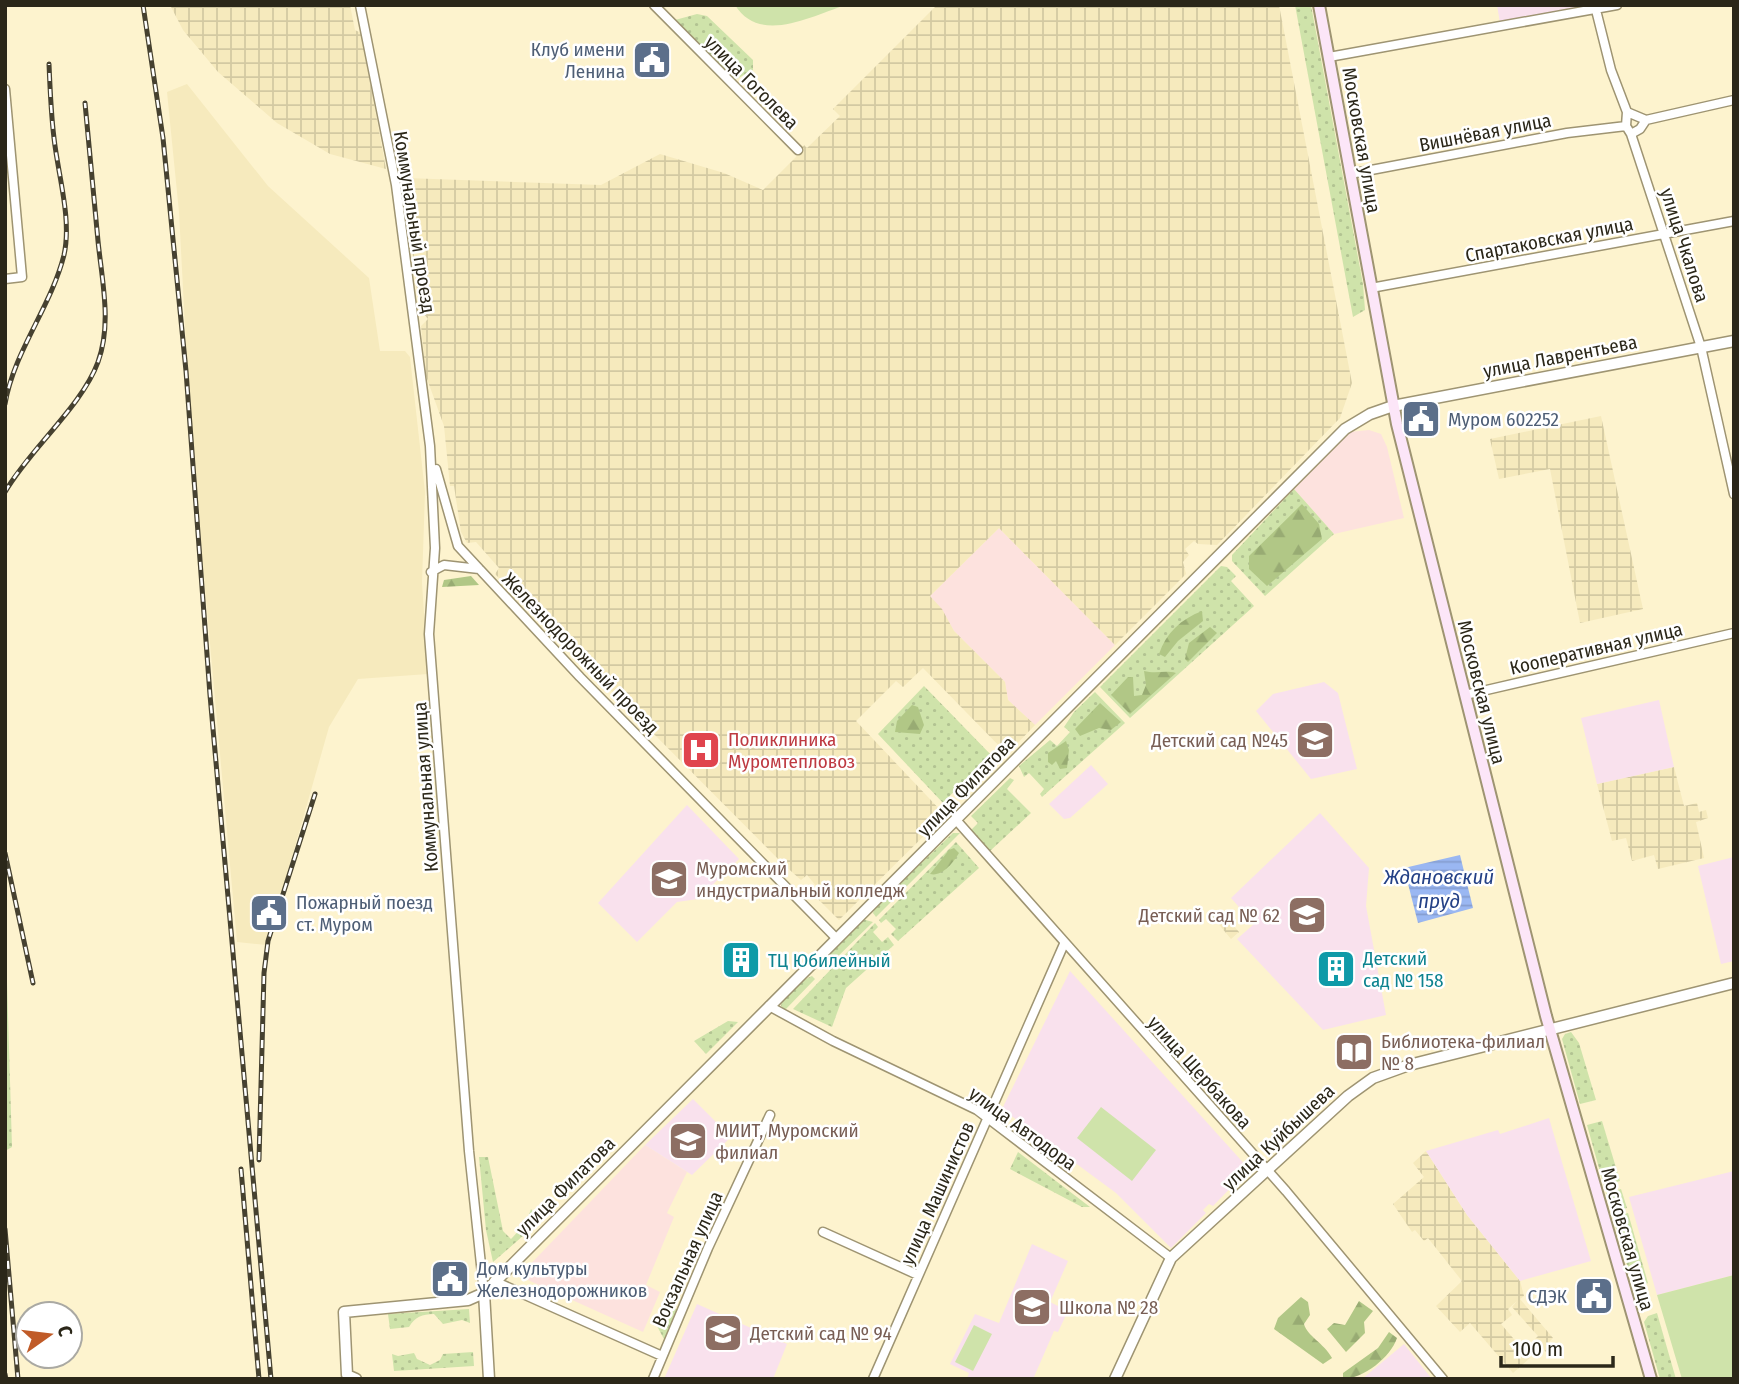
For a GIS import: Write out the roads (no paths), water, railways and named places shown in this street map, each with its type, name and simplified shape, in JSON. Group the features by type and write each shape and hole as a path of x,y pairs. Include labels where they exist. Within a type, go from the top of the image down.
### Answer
{"main road":[{"name":"Московская улица","path":"1319,5 1393,406 1549,1029 1651,1379"}],"street":[{"name":"Коммунальный проезд","path":"360,5 396,185 430,446"},
{"name":"улица Гоголева","path":"654,5 799,150"},
{"path":"1329,57 1617,5"},
{"name":"улица Чкалова","path":"1596,10 1611,70 1627,112 1628,130 1701,348 1734,494"},
{"path":"5,89 22,277 5,279"},
{"path":"1627,112 1646,120 1734,100"},
{"path":"1628,130 1640,130 1646,120"},
{"name":"Вишнёвая улица","path":"1350,174 1567,133 1628,130"},
{"name":"Спартаковская улица","path":"1371,288 1734,221"},
{"name":"улица Лаврентьева","path":"1393,406 1734,341"},
{"name":"улица Филатова","path":"484,1293 1345,429 1370,414 1393,406"},
{"name":"Железнодорожный проезд","path":"430,446 452,533 458,546 570,667 837,939"},
{"name":"Коммунальная улица","path":"430,446 435,509 429,634 469,1151 484,1293"},
{"name":"Железнодорожный проезд","path":"431,572 444,565 478,569"},
{"name":"Кооперативная улица","path":"1465,695 1734,633"},
{"name":"улица Щербакова","path":"957,821 1267,1170 1443,1379"},
{"name":"улица Машинистов","path":"873,1379 1064,944"},
{"name":"улица Куйбышева","path":"1115,1379 1171,1258 1348,1096 1373,1078 1409,1065 1734,983"},
{"name":"улица Автодора","path":"769,1006 833,1041 977,1110 1171,1258"},
{"name":"Вокзальная улица","path":"653,1379 770,1115"},
{"path":"822,1232 918,1275"},
{"path":"494,1282 662,1356"},
{"path":"352,1377 344,1312 468,1300 484,1293 489,1379"}],"water":[{"name":"Ждановский пруд","path":"1460,855 1473,908 1418,923 1404,868"}],"railway":[{"path":"143,5 163,138 186,371 210,695 271,1379"},
{"path":"5,404 16,366 51,293 66,241 65,212 53,129 49,64"},
{"path":"5,492 27,460 80,395 98,362 102,348 105,302 85,103"},
{"path":"259,1160 264,973 268,941 315,794"},
{"path":"5,853 33,983"},
{"path":"241,1169 259,1379"},
{"path":"5,1229 18,1379"},
{"path":"5,1374 6,1379"}],"place":[{"name":"Клуб имени Ленина","path":"652,60"},
{"name":"Муром 602252","path":"1421,419"},
{"name":"Детский сад №45","path":"1315,740"},
{"name":"Поликлиника Муромтепловоз","path":"701,750"},
{"name":"Муромский индустриальный колледж","path":"669,879"},
{"name":"Пожарный поезд ст. Муром","path":"269,913"},
{"name":"Детский сад № 62","path":"1307,915"},
{"name":"ТЦ Юбилейный","path":"741,960"},
{"name":"Детский сад № 158","path":"1336,969"},
{"name":"Библиотека-филиал № 8","path":"1354,1052"},
{"name":"МИИТ, Муромский филиал","path":"688,1141"},
{"name":"Дом культуры Железнодорожников","path":"450,1279"},
{"name":"СДЭК","path":"1594,1296"},
{"name":"Школа № 28","path":"1032,1307"},
{"name":"Детский сад № 94","path":"723,1333"}]}
